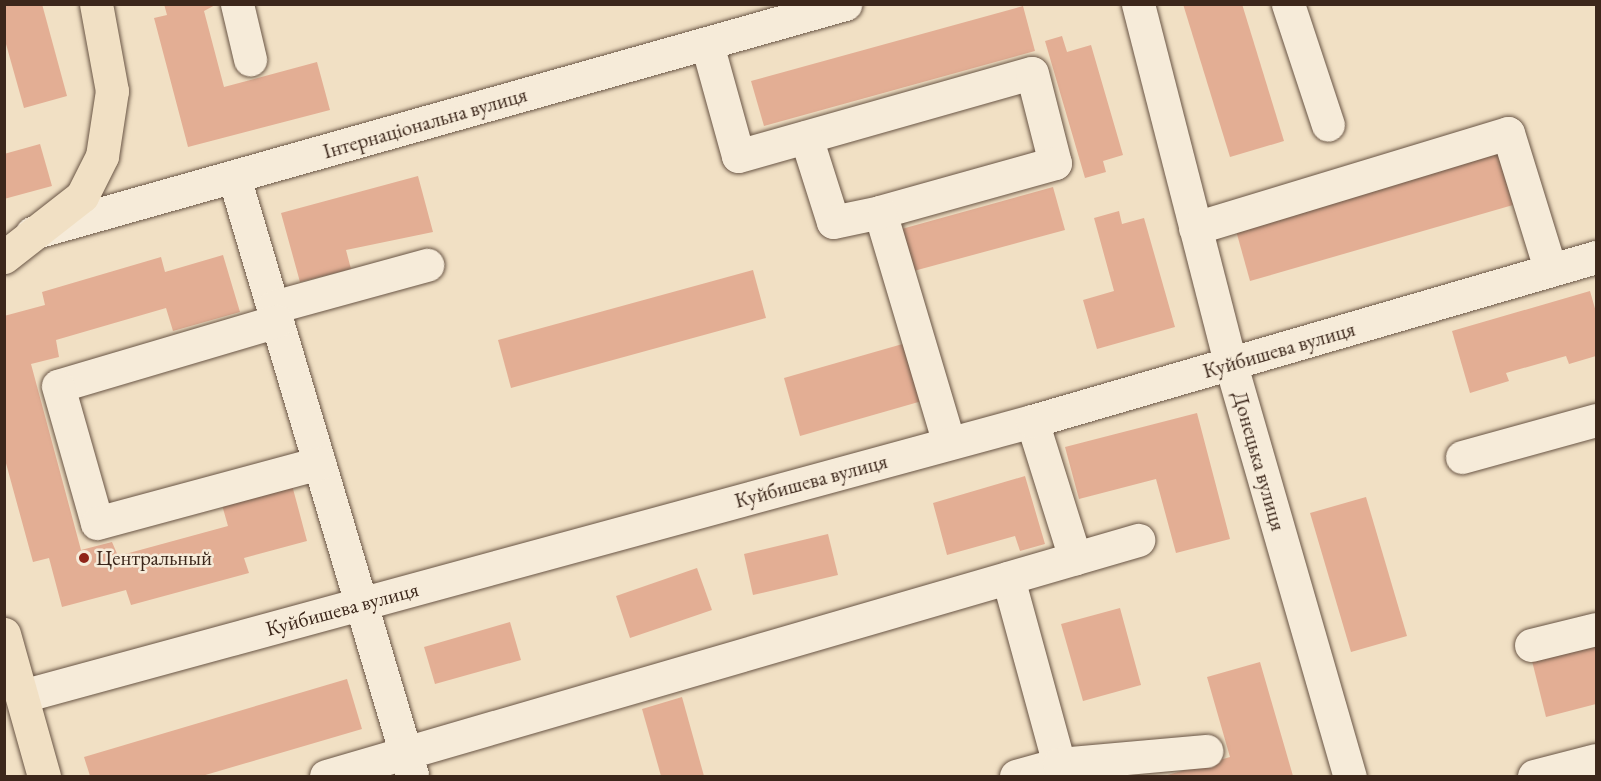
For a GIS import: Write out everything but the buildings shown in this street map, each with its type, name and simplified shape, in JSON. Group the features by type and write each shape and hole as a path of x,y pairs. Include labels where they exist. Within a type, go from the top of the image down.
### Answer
{"main road":[{"path":"4,256 39,232 82,196 102,156 112,91 96,4"},
{"path":"4,633 44,777"}],"street":[{"path":"237,4 250,59"},
{"name":"Інтернаціональна вулиця","path":"4,240 845,4"},
{"name":"Донецька вулиця","path":"1138,4 1231,365 1350,777"},
{"path":"1288,4 1328,125"},
{"path":"707,44 738,156 1032,73 1055,163 880,212 833,222 806,137"},
{"path":"1195,228 1508,133 1550,269"},
{"path":"234,177 409,766"},
{"path":"880,212 950,443"},
{"name":"Куйбишева вулиця","path":"22,696 1231,365 1596,257"},
{"path":"319,463 97,523 58,386 427,265"},
{"path":"1032,420 1075,558"},
{"path":"1462,457 1596,420"},
{"path":"326,777 409,766 1008,578 1137,540"},
{"path":"1008,578 1059,764"},
{"path":"1531,645 1596,629"},
{"path":"1016,777 1059,764 1109,769 1206,751"},
{"path":"1534,777 1596,759"}],"place":[{"name":"Центральный","path":"84,558"}]}
